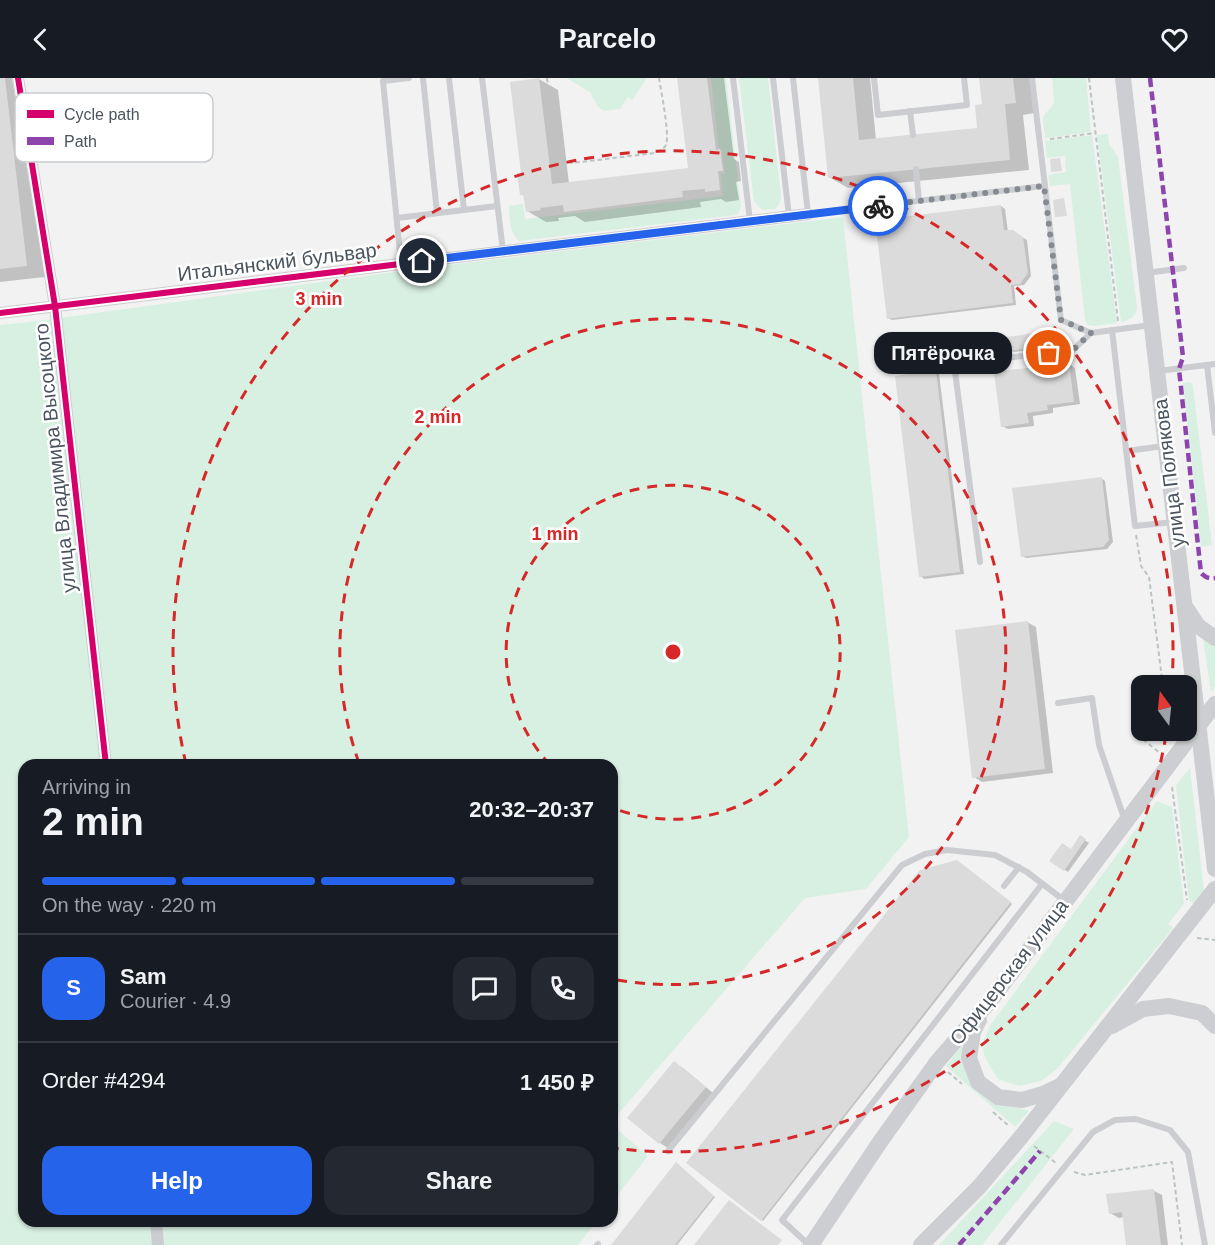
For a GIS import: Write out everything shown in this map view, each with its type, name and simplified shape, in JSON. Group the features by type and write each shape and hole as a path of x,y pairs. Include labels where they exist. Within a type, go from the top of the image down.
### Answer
{"main road":[{"name":"улица Полякова","path":"1123,78 1215,869"},
{"path":"1185,605 1198,626 1215,638"},
{"name":"Офицерская улица","path":"810,1245 879,1142 937,1062 990,1001 1215,704"},
{"path":"921,1245 979,1187 1022,1137 1215,889"},
{"path":"990,1001 973,1032 969,1058 978,1082 998,1097 1022,1100 1043,1094 1064,1084"},
{"path":"1106,1029 1143,1009 1169,1006 1202,1013 1215,1026"}],"street":[{"name":"улица Владимира Высоцкого","path":"18,78 20,93"},
{"name":"улица Владимира Высоцкого","path":"32,162 55,306 105,759"},
{"name":"Итальянский бульвар","path":"0,313 808,214"},
{"path":"156,1227 158,1245"}],"lane":[{"path":"401,263 383,81 409,78"},
{"path":"423,78 437,213"},
{"path":"449,78 464,210"},
{"path":"482,78 503,252"},
{"path":"733,78 750,221"},
{"path":"773,78 789,216"},
{"path":"793,78 808,214 1044,186"},
{"path":"874,78 878,115 967,105 964,78"},
{"path":"1032,78 1061,320 1091,333 1152,325"},
{"path":"910,111 913,135"},
{"path":"916,170 919,201"},
{"path":"397,218 497,206"},
{"path":"1146,273 1184,268"},
{"path":"1112,330 1135,526 1175,522"},
{"path":"980,562 954,364 1073,350 1091,333"},
{"path":"1157,372 1215,364"},
{"path":"1207,365 1215,433"},
{"path":"1126,451 1166,446"},
{"path":"1058,703 1092,698 1099,745 1125,822"},
{"path":"668,1151 902,865 925,854 947,850 995,855 1019,867 1065,901"},
{"path":"1004,886 1019,867"},
{"path":"810,1245 782,1220 1042,884"},
{"path":"1001,1245 1093,1132 1115,1120 1136,1119 1170,1130 1188,1152 1204,1245"}],"path":[{"path":"547,78 555,147 561,158 572,163 655,153 661,150 665,146 667,135 659,78"},
{"path":"1089,78 1119,329"},
{"path":"1039,140 1095,133"},
{"path":"1135,526 1141,566 1149,577 1162,675"},
{"path":"1145,741 1178,769 1171,778 1188,903"},
{"path":"1188,924 1198,938 1215,940"},
{"path":"1022,1137 1064,1169 1085,1174 1172,1162 1182,1245"}],"green space":[{"path":"569,78 647,78 632,100 628,97 620,109 604,111 598,107 590,92"},
{"path":"711,78 726,78 741,206 736,215 519,241 513,233 509,206 523,204 525,219 723,196 721,174 725,174 722,150 719,150"},
{"path":"739,78 768,78 781,197 775,209 762,210 754,201"},
{"path":"1052,78 1086,78 1091,132 1045,138 1043,119 1054,100"},
{"path":"1108,134 1109,144 1118,157 1137,307 1132,318 1121,322 1097,135"},
{"path":"1092,135 1117,323 1095,326 1088,325 1085,320 1070,184 1050,186 1048,175 1066,172 1065,156 1047,158 1045,141"},
{"path":"843,217 909,837 866,889 805,898 618,1114 618,759 18,759 18,1227 592,1227 578,1245 0,1245 0,325 423,268"},
{"path":"1183,383 1192,383 1193,387 1212,545 1201,547"},
{"path":"1203,638 1215,646 1215,686 1211,692"},
{"path":"1190,768 1204,891 1193,904 1189,900 1176,785"},
{"path":"1157,801 1172,807 1184,904 1168,924 1173,928 1058,1068 1041,1081 1019,1086 998,1079 986,1058 983,1047 991,1024"},
{"path":"962,1046 967,1063 1009,1105 1029,1111 1015,1127 946,1066"},
{"path":"1054,1121 1074,1129 982,1245 939,1245"},
{"path":"618,1130 648,1156 618,1194"}],"building":[{"path":"0,78 5,78 27,266 0,269"},
{"path":"539,78 552,184 688,168 677,78 707,78 716,150 720,149 723,171 718,171 720,190 682,191 683,197 564,212 563,205 526,212 523,194 520,195 517,173 521,173 510,82"},
{"path":"818,78 853,78 859,140 977,128 975,105 982,104 979,78 1013,78 1016,103 1005,104 1010,160 828,178"},
{"path":"1060,158 1062,171 1051,172 1050,159"},
{"path":"1064,198 1067,216 1055,217 1053,200"},
{"path":"1001,205 1004,230 1013,230 1023,237 1028,273 1020,284 1011,285 1013,303 887,319 875,220"},
{"path":"1056,330 1058,344 1009,351 1007,337"},
{"path":"1069,363 1074,402 1047,405 1048,410 1027,413 1029,423 1001,427 994,372"},
{"path":"936,370 960,572 919,577 895,376"},
{"path":"1102,477 1109,540 1103,547 1021,557 1012,488"},
{"path":"1028,621 1045,769 972,778 955,630"},
{"path":"1080,835 1086,839 1064,871 1049,861 1062,843 1071,849"},
{"path":"957,860 1011,902 761,1221 686,1163 920,870"},
{"path":"674,1061 706,1087 659,1144 627,1118"},
{"path":"676,1162 714,1196 675,1245 611,1245"},
{"path":"1154,1189 1161,1245 1126,1245 1122,1212 1109,1214 1106,1194"},
{"path":"729,1200 782,1240 778,1245 694,1245"}],"marked path":[{"path":"1150,78 1183,357 1179,369 1201,573 1215,578"},
{"path":"959,1245 1040,1151"}],"cycle path":[{"path":"18,78 20,93"},
{"path":"32,162 55,306 105,759"},
{"path":"0,313 808,214"}],"way so far":[{"path":"878,206 1044,186 1061,320 1091,333 1073,350 1049,353"}],"place":[{"name":"Пятёрочка","path":"1049,353"}],"route":[{"path":"422,261 878,206"}]}
